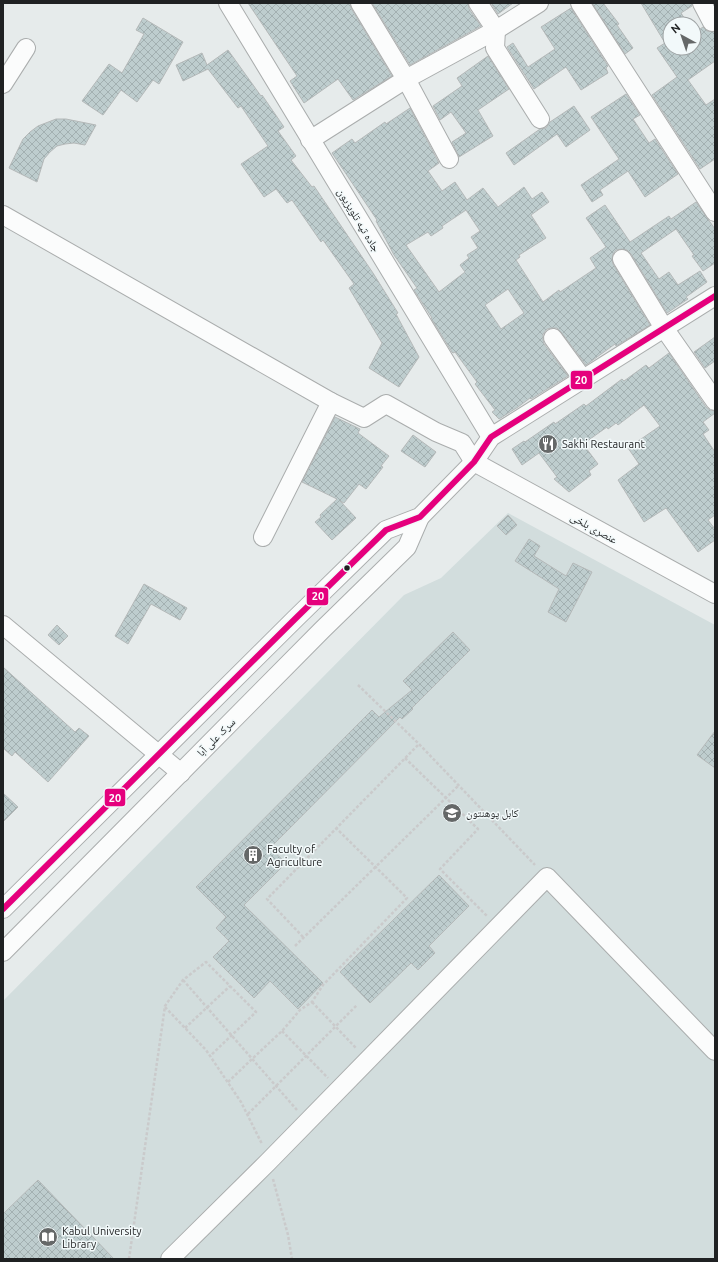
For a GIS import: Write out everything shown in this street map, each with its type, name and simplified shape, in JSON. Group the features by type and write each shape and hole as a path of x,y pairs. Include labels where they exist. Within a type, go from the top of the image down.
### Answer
{"street":[{"name":"جاده تپه تلویزیون","path":"228,3 491,437"},
{"path":"360,3 406,79 449,159"},
{"path":"478,3 496,30 495,48 540,119"},
{"path":"310,140 406,79 496,30 539,3"},
{"path":"580,3 715,212"},
{"path":"702,3 712,22"},
{"path":"3,84 26,48"},
{"path":"3,215 331,402 364,418 386,404 436,432 462,443 474,462"},
{"path":"622,259 664,328 715,401"},
{"path":"3,909 386,530 420,517 474,462 491,437 715,296"},
{"path":"553,338 583,379"},
{"path":"263,537 331,402"},
{"name":"عنصری بلخی","path":"474,462 715,594"},
{"name":"سرک علی آبا","path":"3,952 322,630 407,547 420,517"},
{"path":"3,626 181,773"},
{"path":"170,1259 268,1162 547,877 715,1051"}],"path":[{"path":"358,685 419,744 547,877"},
{"path":"303,937 267,899 419,744"},
{"path":"405,758 478,829 440,870 493,921"},
{"path":"295,946 458,786"},
{"path":"228,1082 282,1031 300,1010 312,1002 324,985 407,898 336,828"},
{"path":"129,1259 165,1006 183,980 206,962 256,1012 210,1056"},
{"path":"183,980 300,1114"},
{"path":"185,1028 230,986"},
{"path":"312,1002 357,1049"},
{"path":"248,1114 357,1005"},
{"path":"165,1006 206,1050 248,1114 265,1148 288,1235 292,1259"},
{"path":"282,1031 331,1082"}],"shaded area":[{"name":"کابل پوهنتون","path":"508,513 715,625 715,1259 3,1259 3,1001 404,595 441,578"}],"building":[{"path":"248,3 350,3 351,8 392,76 353,100 338,79 304,103 290,81 297,76"},
{"path":"372,3 468,3 469,9 481,26 410,65"},
{"path":"491,3 513,3 498,14"},
{"path":"592,3 603,3 619,24 617,25 633,48 625,54"},
{"path":"641,3 692,3 692,6 681,13 683,16 662,16 662,38"},
{"path":"571,8 608,66 606,68 608,73 581,90 566,67 534,89 507,47 513,43 528,67 555,49 541,27"},
{"path":"143,18 183,42 159,84 153,80 137,102 121,90 103,115 82,101 109,64 122,73 144,34 136,30"},
{"path":"702,28 707,31 715,32 715,61 688,80 706,105 715,99 715,159 700,169 652,95 677,77 663,56 702,56"},
{"path":"662,45 662,55 657,48"},
{"path":"228,50 284,127 278,131 296,156 291,160 312,187 314,186 373,273 398,313 396,314 419,357 399,387 369,368 382,343 349,288 354,284 323,240 321,242 292,200 287,203 276,189 264,197 241,164 268,146 241,106 238,108 208,69 183,81 176,65 202,53 207,65"},
{"path":"488,56 509,89 478,110 493,136 459,157 452,142 466,133 451,112 440,120 433,106 462,86 457,78"},
{"path":"626,94 640,115 633,119 649,143 655,139 678,174 645,197 628,171 600,190 603,195 592,202 581,185 619,159 591,117"},
{"path":"574,106 590,130 566,147 557,134 514,165 506,153 540,129 546,128 550,122"},
{"path":"410,108 439,163 428,171 442,191 455,182 467,200 483,188 498,207 524,187 532,199 542,192 549,202 531,215 546,238 519,255 520,257 516,260 543,302 559,290 560,292 596,268 590,258 606,247 586,218 605,205 630,242 669,216 671,219 696,202 715,229 715,263 703,271 676,229 641,253 659,279 669,272 678,285 700,271 707,282 686,297 688,299 667,313 631,254 627,250 616,250 613,254 613,264 650,325 616,346 615,344 586,365 557,328 547,329 543,334 544,344 568,376 531,399 530,398 499,419 492,412 495,410 475,384 477,382 455,352 452,352 414,290 417,288 394,255 376,221 377,220 332,153 352,139 355,143 385,122 386,124","holes":["466,210 480,231 471,237 478,248 467,255 469,258 460,265 465,272 439,292 406,245 428,232 431,236 443,228 442,226","508,289 524,313 501,329 485,305"]},
{"path":"56,119 66,119 96,125 85,145 74,143 65,144 57,146 50,152 44,159 37,182 9,168 23,139 38,126"},
{"path":"715,337 715,361 705,368 694,352"},
{"path":"669,353 706,407 715,411 715,413 703,422 709,430 703,434 715,452 715,515 708,520 715,529 715,540 698,552 666,508 644,522 618,480 639,464 628,448 660,426 644,405 618,425 616,423 608,429 607,427 583,444 598,464 589,471 591,475 569,492 554,479 557,477 539,453 522,465 512,449 554,422 555,424 584,404 586,406 622,379 624,381 646,365 649,368"},
{"path":"335,417 360,429 358,433 389,456 381,466 383,467 366,489 359,484 344,503 340,501 356,518 332,540 315,522 321,517 320,515 337,499 302,482"},
{"path":"413,435 436,452 425,467 401,451"},
{"path":"508,515 517,525 506,535 497,526"},
{"path":"529,539 540,546 534,556 566,576 573,563 592,572 566,622 548,612 559,589 515,561"},
{"path":"144,584 187,608 180,620 151,604 128,644 115,636"},
{"path":"57,625 68,636 59,645 48,635"},
{"name":"Faculty of Agriculture","path":"453,632 470,650 412,708 413,709 402,719 400,717 270,848 286,863 244,905 323,983 298,1009 270,981 254,998 213,957 229,941 216,928 226,917 196,887 372,710 379,717 412,690 403,681"},
{"path":"3,667 75,732 79,728 89,736 48,782 15,752 12,756 3,748"},
{"path":"715,731 715,768 697,755"},
{"path":"3,793 18,807 3,822"},
{"path":"439,875 469,906 429,946 435,953 418,970 411,963 370,1003 340,972"},
{"name":"Kabul University Library","path":"38,1180 114,1259 3,1259 3,1214"}],"transit line":[{"name":"20","path":"3,909 386,530 420,517 474,462 491,437 715,296"}],"place":[{"name":"Sakhi Restaurant","path":"548,444"},
{"name":"کابل پوهنتون","path":"452,813"},
{"name":"Faculty of Agriculture","path":"253,855"},
{"name":"Kabul University Library","path":"48,1237"}]}
